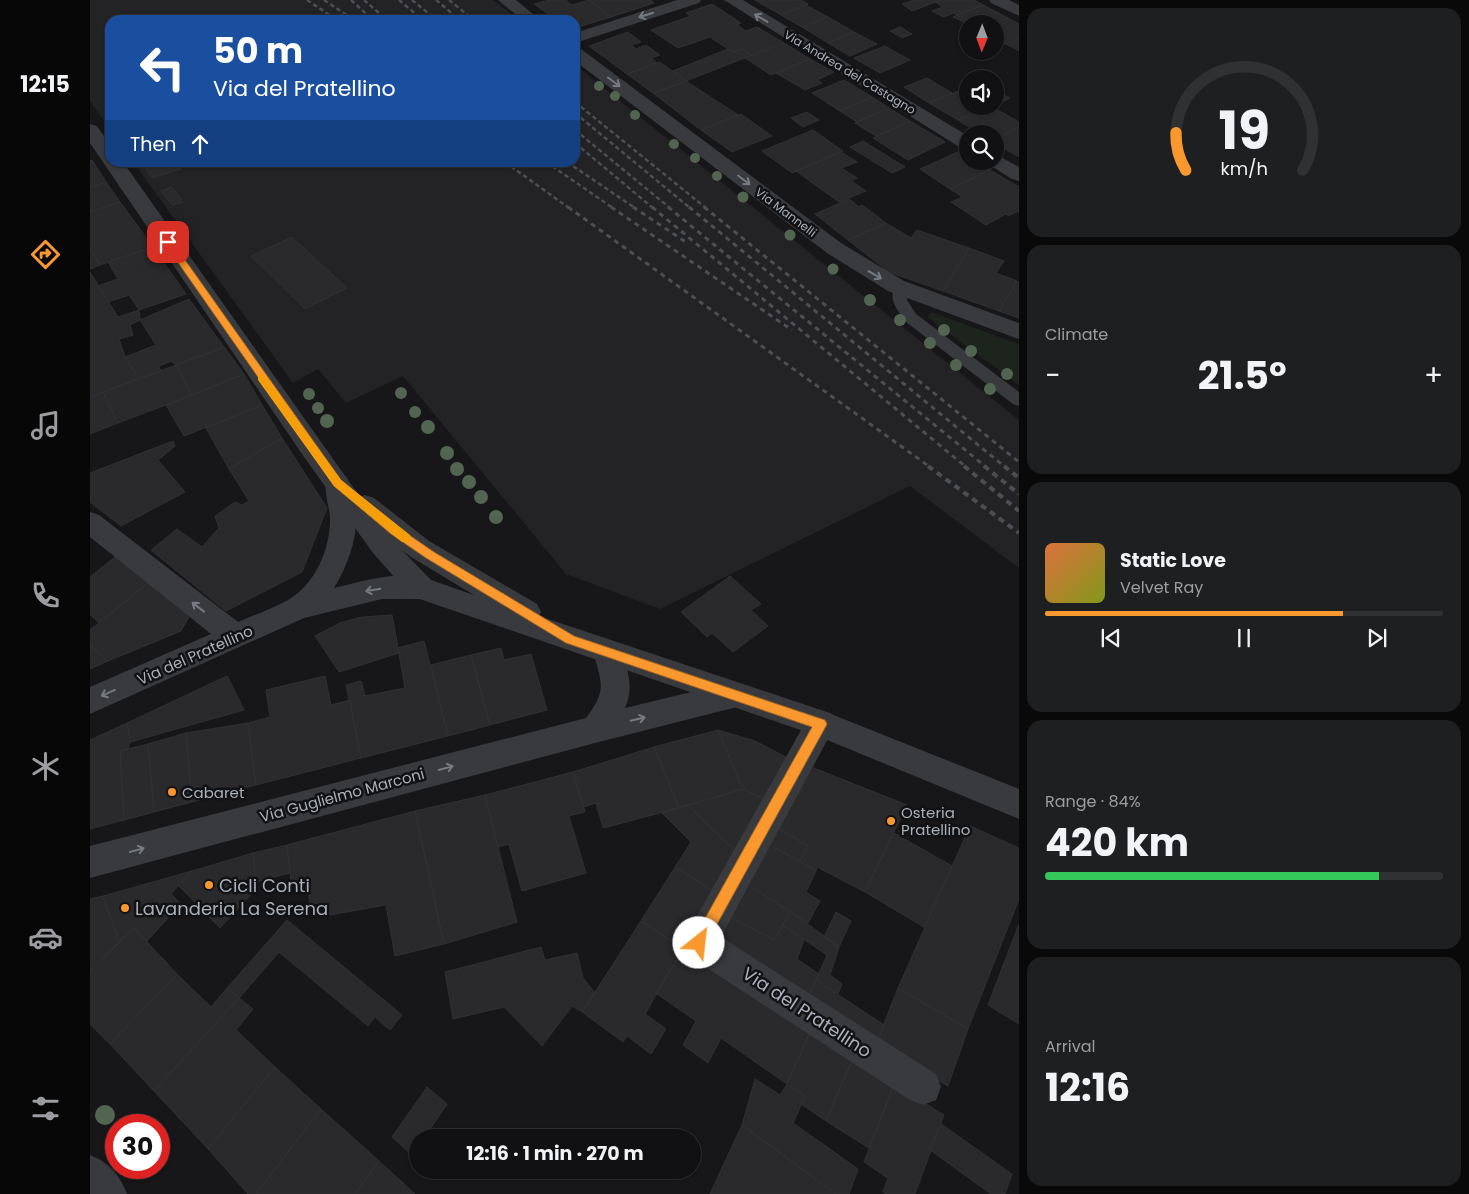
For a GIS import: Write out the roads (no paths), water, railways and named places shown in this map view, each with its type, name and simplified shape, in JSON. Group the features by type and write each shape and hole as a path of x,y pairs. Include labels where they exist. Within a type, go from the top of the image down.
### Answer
{"street":[{"path":"506,0 526,15"},
{"path":"580,36 693,0"},
{"name":"Via Andrea del Castagno","path":"732,0 959,139"},
{"path":"996,0 1019,11"},
{"name":"Via Mannelli","path":"580,57 834,248 880,278 901,288 1019,331"},
{"path":"90,130 105,151"},
{"path":"1004,166 1019,175"},
{"path":"116,167 310,448 382,546 421,588"},
{"name":"Via del Pratellino","path":"337,483 395,531 440,561 570,639"},
{"name":"Via del Pratellino","path":"299,608 320,588 337,558 344,518 337,483"},
{"path":"90,522 236,637"},
{"name":"Via del Pratellino","path":"90,701 299,608 375,590 421,588 820,724 1019,804"},
{"path":"595,729 610,710 617,694 617,684 607,652"},
{"name":"Via Guglielmo Marconi","path":"90,862 595,729 734,695"},
{"name":"Via del Pratellino","path":"820,724 699,943 923,1087"},
{"path":"90,1174 108,1194"}],"lane":[{"path":"901,288 898,297 901,306 911,318 1019,400"}],"railway":[{"path":"307,0 330,15"},
{"path":"324,0 346,15"},
{"path":"351,0 368,15"},
{"path":"364,0 381,15"},
{"path":"399,0 417,15"},
{"path":"412,0 431,15"},
{"path":"436,0 454,15"},
{"path":"449,0 468,15"},
{"path":"580,106 706,208"},
{"path":"580,117 690,208"},
{"path":"580,134 670,208"},
{"path":"580,147 653,208"},
{"path":"512,167 569,208"},
{"path":"553,167 613,208"},
{"path":"574,167 635,208"},
{"path":"568,207 930,467"},
{"path":"611,207 792,330"},
{"path":"633,207 686,242"},
{"path":"652,207 966,467"},
{"path":"668,207 986,467"},
{"path":"689,207 1005,467"},
{"path":"704,207 1019,462"},
{"path":"928,466 1019,533"},
{"path":"964,466 1019,511"},
{"path":"984,466 1019,494"},
{"path":"1004,466 1019,478"}],"place":[{"name":"Cabaret","path":"172,792"},
{"name":"Osteria Pratellino","path":"891,821"},
{"name":"Cicli Conti","path":"209,885"},
{"name":"Lavanderia La Serena","path":"125,908"}]}
